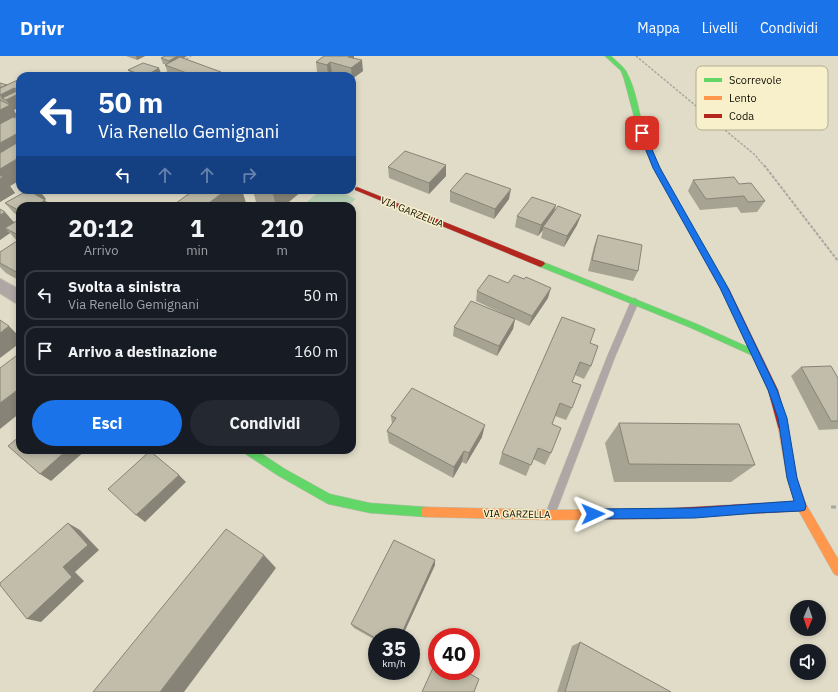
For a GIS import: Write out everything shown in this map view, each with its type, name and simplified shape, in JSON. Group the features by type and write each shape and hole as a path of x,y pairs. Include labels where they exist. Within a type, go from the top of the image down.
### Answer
{"street":[{"path":"608,56 622,70 627,81 637,120 646,146 724,288 773,390 782,418 792,478 801,506 838,570"},
{"name":"VIA GARZELLA","path":"357,190 635,301 754,353"},
{"path":"0,285 16,295"},
{"name":"VIA GARZELLA","path":"254,454 281,472 328,499 370,508 407,512 550,514 695,513 801,506"}],"lane":[{"path":"550,514 610,356 635,301"}],"path":[{"path":"179,63 191,56"},
{"path":"636,56 696,106"},
{"path":"168,72 174,66"},
{"path":"725,130 755,155 773,175 838,261"}],"green space":[{"path":"316,194 344,194 356,199 353,202 307,202"}],"building":[{"path":"165,56 177,56 169,61 161,58"},
{"path":"324,56 349,56 348,57 362,60 351,68 330,62 327,65 316,62"},
{"path":"180,57 221,72 184,72 165,65"},
{"path":"143,63 159,68 152,72 134,72 128,70"},
{"path":"16,81 16,89 14,88 0,95 0,88"},
{"path":"0,83 7,85 0,88"},
{"path":"16,91 16,95 6,100 2,98"},
{"path":"0,100 10,105 0,110"},
{"path":"13,117 16,118 16,134 0,143 0,124"},
{"path":"16,143 16,159 0,169 0,153"},
{"path":"405,151 446,165 429,183 388,167"},
{"path":"466,173 511,189 495,209 450,191"},
{"path":"734,177 739,184 751,183 765,201 748,202 744,196 706,199 693,180"},
{"path":"21,194 34,194 45,200 42,202 16,202 16,209 5,203"},
{"path":"188,194 221,194 210,202 178,202"},
{"path":"532,197 556,205 541,225 517,216"},
{"path":"558,206 581,215 567,236 543,227"},
{"path":"0,209 5,212 0,215"},
{"path":"16,221 16,234 5,228"},
{"path":"598,235 642,245 638,271 592,260"},
{"path":"16,242 16,272 0,263 0,252"},
{"path":"489,275 508,283 514,275 524,279 526,277 551,288 532,316 477,291"},
{"path":"471,301 515,319 499,346 454,327"},
{"path":"562,317 595,329 590,343 598,346 591,366 580,362 572,382 581,385 572,408 560,403 552,424 561,428 551,453 538,448 531,465 502,453"},
{"path":"0,320 9,326 0,333"},
{"path":"16,356 16,391 0,403 0,368"},
{"path":"831,366 838,378 838,421 831,421 801,367"},
{"path":"412,388 485,425 469,453 464,451 454,467 387,431 396,418 391,416"},
{"path":"619,423 739,424 755,465 629,464"},
{"path":"16,439 16,453 8,446"},
{"path":"17,454 62,454 40,474"},
{"path":"147,454 154,454 179,475 136,515 108,489"},
{"path":"68,523 88,545 63,567 72,577 27,619 0,585 0,583"},
{"path":"226,529 264,555 160,692 93,692"},
{"path":"394,540 435,560 404,628 368,628 368,634 351,624"},
{"path":"580,642 671,692 565,692"},
{"path":"428,679 479,680 474,692 422,692"}],"traffic: fast":[{"path":"608,56 623,71 630,88 640,128 647,147 665,183 725,289"},
{"path":"541,264 694,326 754,353"},
{"path":"254,454 281,472 328,499 370,508 426,512"}],"traffic: slow":[{"path":"783,427 792,478 801,506 838,570"},
{"path":"426,512 550,515 657,514"}],"traffic: jam":[{"path":"357,189 541,264"},
{"path":"725,289 773,390 783,427"},
{"path":"657,514 801,506"}],"route":[{"path":"593,514 695,513 801,506 792,478 786,434 773,390 724,288 657,168 646,146 642,133"}]}
